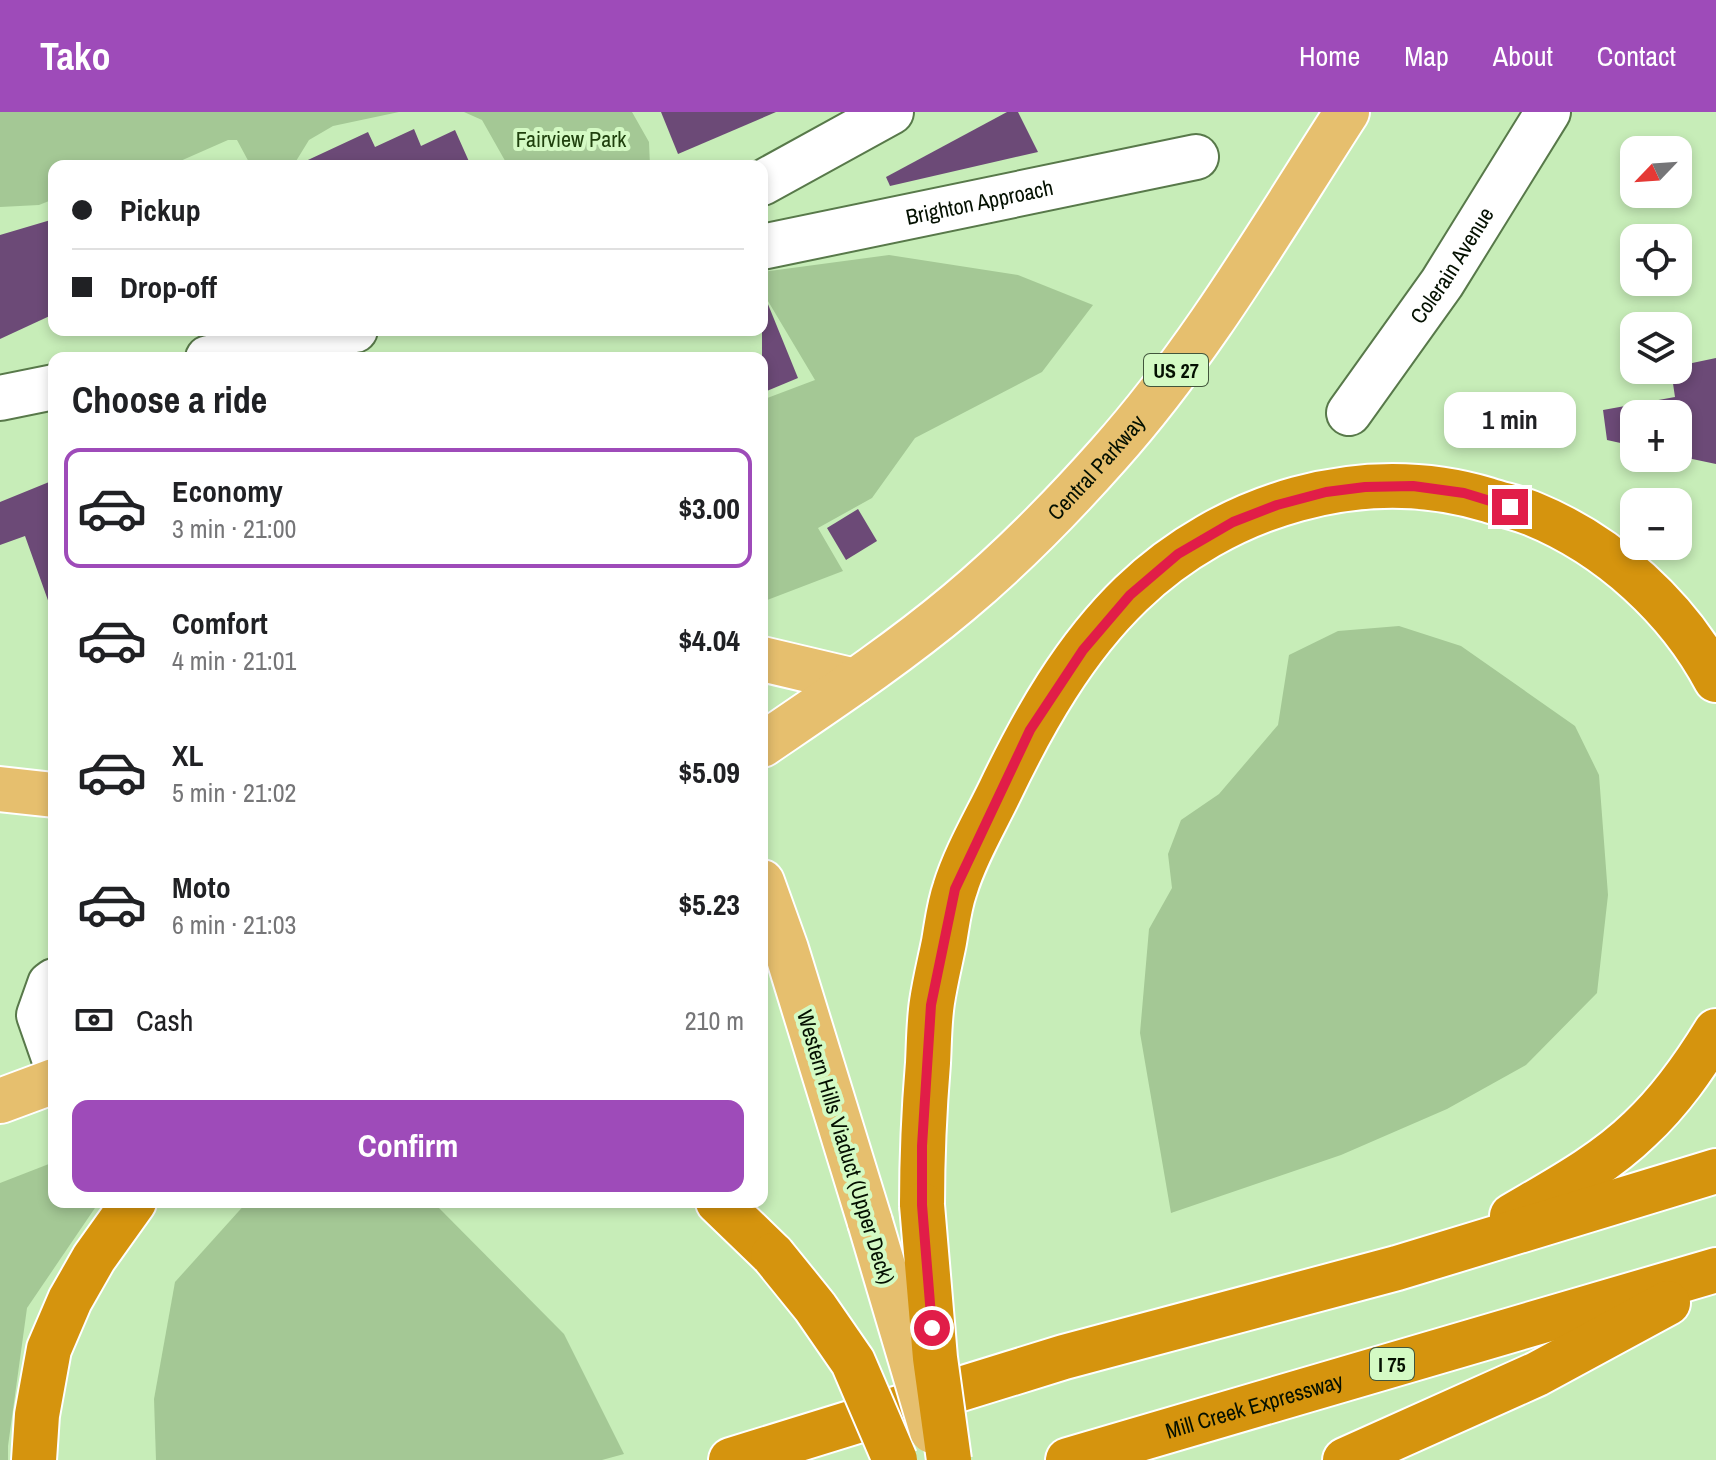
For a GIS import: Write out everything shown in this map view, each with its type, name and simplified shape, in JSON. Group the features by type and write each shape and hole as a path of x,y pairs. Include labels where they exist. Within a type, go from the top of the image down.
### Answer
{"highway":[{"path":"949,1460 935,1358 922,1205 922,1146 931,1005 955,889 1030,730 1083,650 1130,595 1178,554 1233,522 1277,505 1326,492 1365,487 1413,486 1464,493 1533,514 1585,542 1636,579 1676,621 1716,680"},
{"path":"1397,1268 1501,1222 1580,1176 1640,1130 1688,1076 1716,1031"},
{"path":"731,1460 1064,1357 1397,1268 1716,1171"},
{"path":"34,1460 37,1415 49,1349 70,1300 94,1258 130,1208"},
{"path":"724,1208 773,1255 815,1307 853,1362 895,1460"},
{"name":"Mill Creek Expressway","path":"1068,1460 1716,1270"},
{"path":"1345,1460 1537,1374 1716,1278"}],"main road":[{"name":"Central Parkway","path":"768,741 855,681 969,593 1027,540 1110,453 1164,386 1233,288 1347,112"},
{"path":"768,660 855,681"},
{"path":"0,789 48,794"},
{"name":"Western Hills Viaduct (Upper Deck)","path":"768,899 870,1222 940,1460"},
{"path":"0,1101 48,1083"}],"street":[{"path":"768,180 891,112"},
{"name":"Colerain Avenue","path":"1349,413 1442,283 1548,112"},
{"name":"Brighton Approach","path":"768,246 1196,157"},
{"path":"240,352 324,336"},
{"path":"0,398 48,388"},
{"path":"48,990 39,1015 48,1041"}],"green space":[{"path":"0,112 399,112 333,126 309,140 297,160 248,160 237,140 228,140 183,160 48,160 48,201 39,205 0,207"},
{"name":"Fairview Park","path":"464,112 632,112 649,142 650,160 505,160 482,120"},
{"path":"889,255 1018,275 1093,305 1042,372 915,438 872,498 818,528 843,571 768,600 768,398 815,380 768,301 768,271"},
{"path":"1399,626 1461,646 1575,726 1599,775 1608,895 1597,993 1526,1065 1447,1109 1341,1155 1171,1213 1140,1033 1149,929 1172,888 1168,854 1181,820 1219,794 1278,725 1289,655 1338,631"},
{"path":"48,1164 48,1208 95,1208 27,1308 8,1460 0,1460 0,1183"},
{"path":"242,1208 439,1208 564,1334 624,1454 602,1460 156,1460 154,1399 175,1282"}],"building":[{"path":"661,112 776,112 678,154"},
{"path":"1007,112 1018,112 1038,152 890,186 886,177"},
{"path":"414,129 421,146 455,130 468,160 308,160 368,132 375,147"},
{"path":"48,221 48,317 0,339 0,235"},
{"path":"768,304 798,378 768,390 768,352 762,352 762,336 768,336"},
{"path":"1716,358 1716,464 1692,459 1692,400 1658,400 1675,397 1673,384 1692,384 1692,363"},
{"path":"1620,407 1620,443 1607,440 1603,410"},
{"path":"48,482 48,600 25,536 0,545 0,502"},
{"path":"858,509 877,541 846,560 827,528"}],"route":[{"path":"932,1328 922,1205 922,1146 931,1005 955,889 1030,730 1083,650 1130,595 1178,554 1233,522 1277,505 1326,492 1413,486 1464,493 1510,507"}]}
